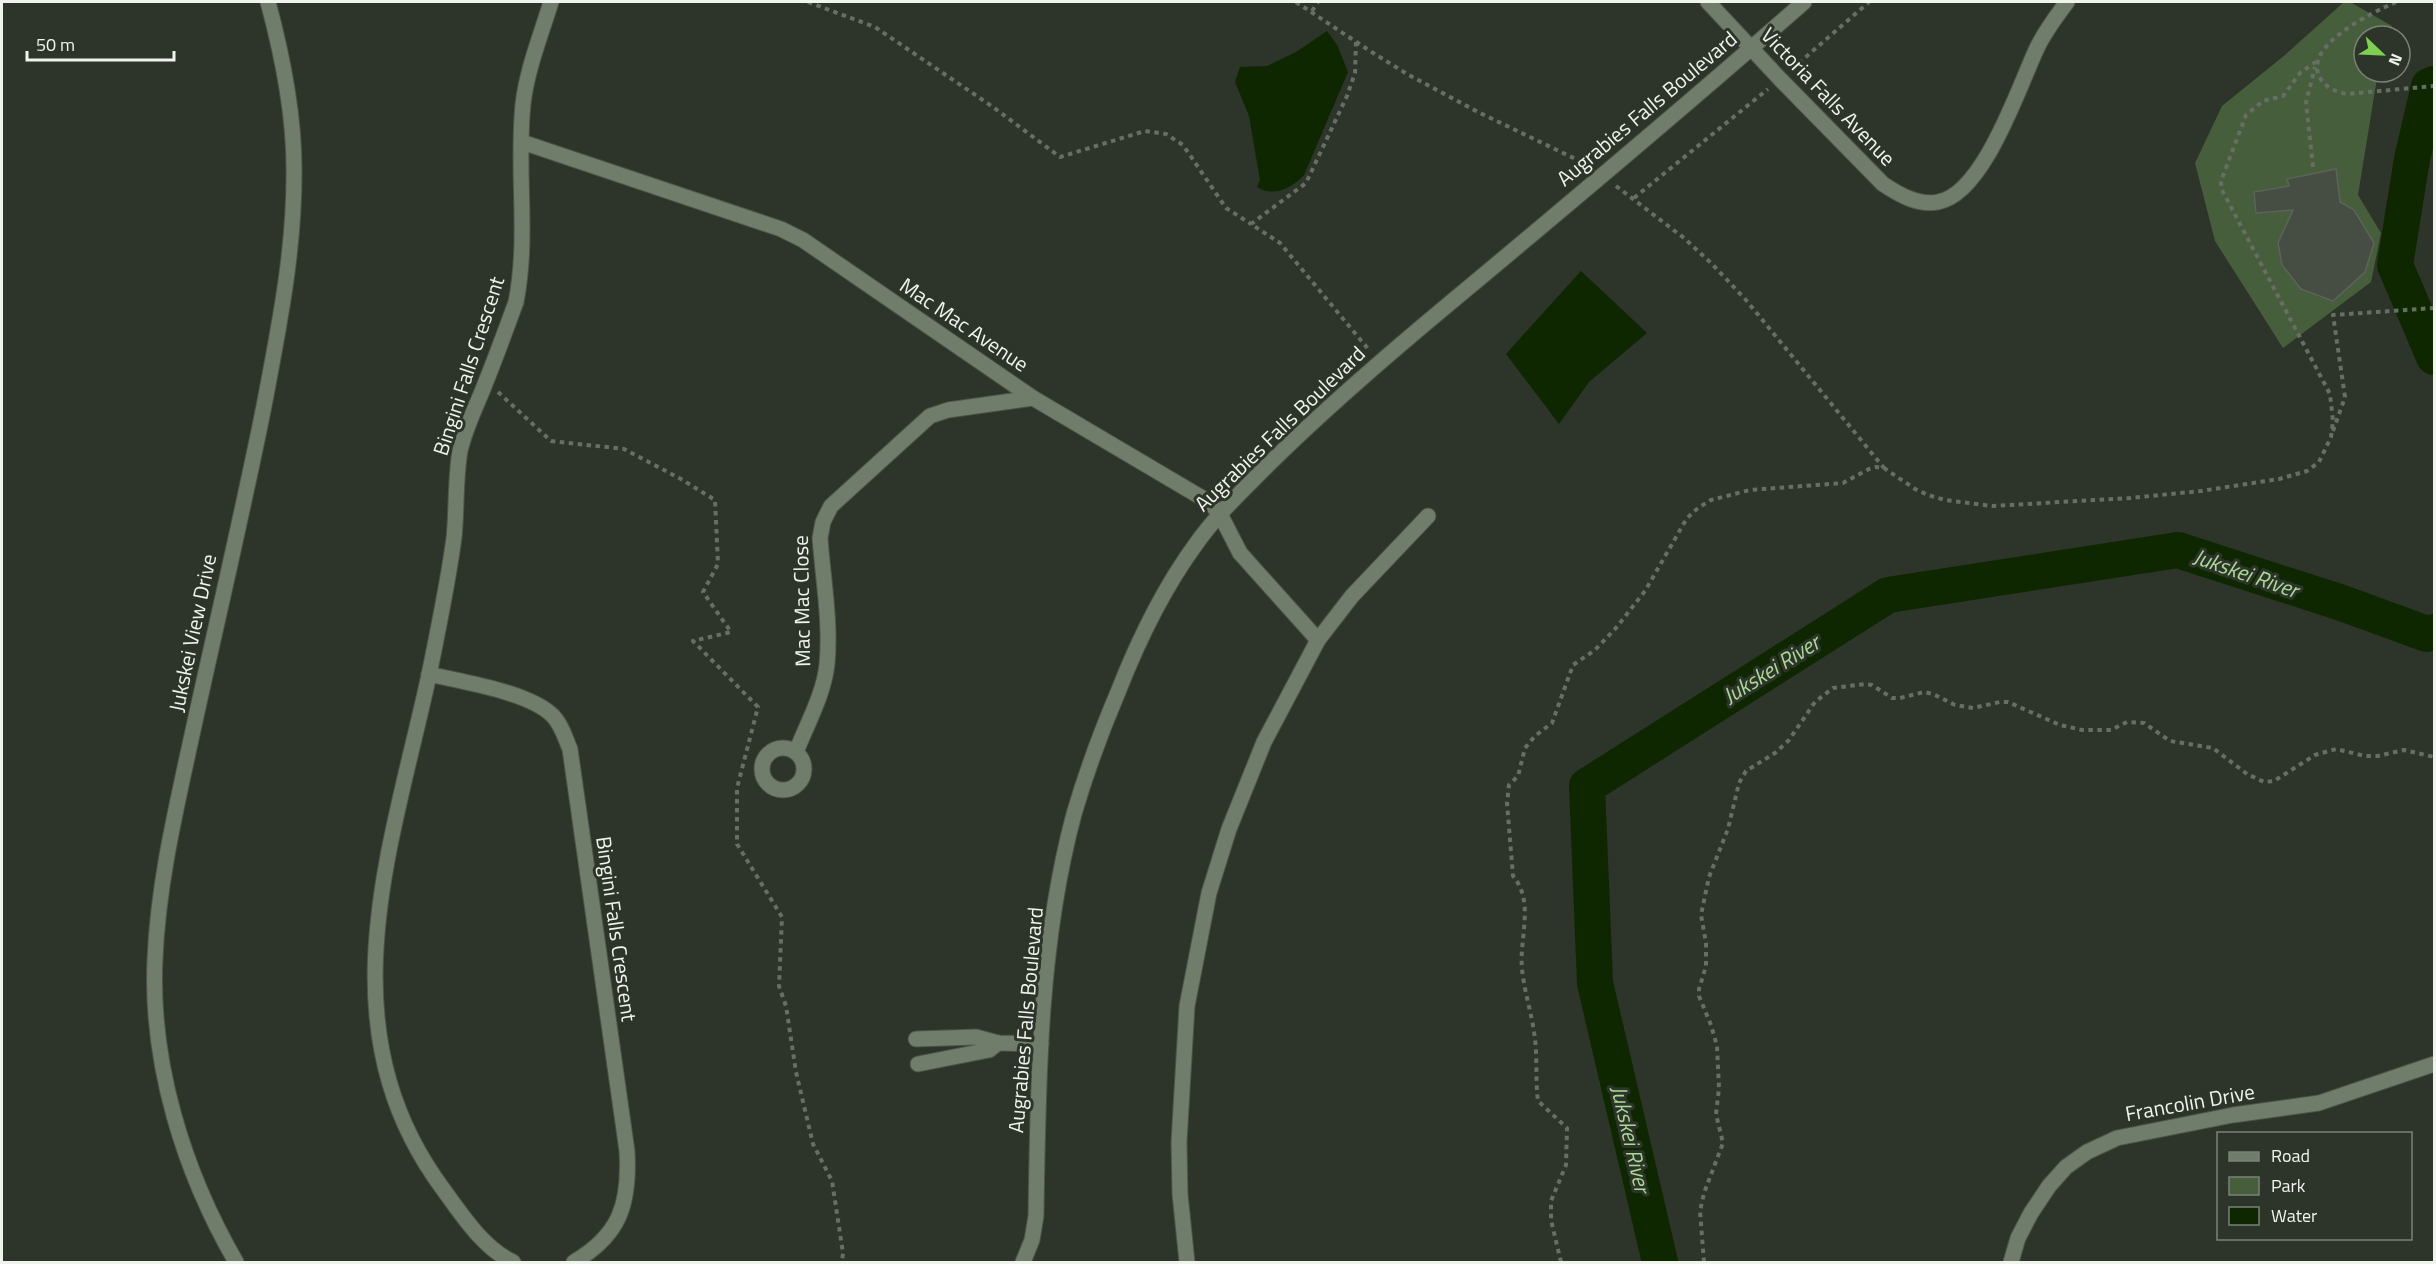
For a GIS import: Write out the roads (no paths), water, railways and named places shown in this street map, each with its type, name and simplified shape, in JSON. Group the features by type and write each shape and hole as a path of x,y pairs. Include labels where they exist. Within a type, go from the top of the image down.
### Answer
{"street":[{"name":"Jukskei View Drive","path":"236,1263 214,1224 191,1168 172,1107 160,1050 154,960 172,825 257,439 284,303 292,228 295,166 283,60 268,2"},
{"name":"Bingini Falls Crescent","path":"513,1263 502,1257 483,1239 426,1166 406,1128 388,1074 379,1036 374,996 374,950 394,821 429,674 454,538 460,449 516,302 520,281 523,252 523,103 551,2"},
{"name":"Victoria Falls Avenue","path":"1708,2 1780,80 1882,184 1902,196 1921,201 1938,202 1955,195 1974,175 1990,150 2038,47 2067,2"},
{"name":"Augrabies Falls Boulevard","path":"1023,1263 1032,1240 1036,1216 1041,1044 1052,927 1073,818 1088,769 1128,666 1153,616 1196,544 1220,514 1292,442 1379,362 1602,176 1804,2"},
{"name":"Mac Mac Avenue","path":"522,142 781,229 803,240 1034,398 1196,492 1209,502 1220,514 1240,553 1318,640"},
{"name":"Mac Mac Close","path":"796,752 823,683 827,665 828,641 820,538 823,522 831,506 930,416 948,410 1034,398"},
{"path":"1187,1263 1180,1194 1179,1142 1187,1006 1209,893 1247,780 1264,742 1318,640 1352,596 1428,516"},
{"name":"Bingini Falls Crescent","path":"429,674 539,704 554,717 570,749 627,1151 628,1178 623,1210 612,1232 592,1252 574,1263"},
{"path":"916,1039 976,1037 998,1043 1041,1044"},
{"path":"918,1064 989,1050 998,1043"},
{"name":"Francolin Drive","path":"2011,1263 2018,1238 2049,1186 2066,1167 2087,1152 2117,1138 2233,1114 2319,1103 2434,1064"}],"water":[{"path":"1327,31 1337,45 1348,72 1304,175 1283,190 1263,190 1257,187 1260,180 1249,116 1235,82 1240,67 1267,66 1296,52"},
{"path":"1581,271 1647,333 1589,382 1559,424 1506,354"}],"waterway":[{"name":"Jukskei River","path":"2434,84 2429,86 2412,159 2395,265 2434,357"},
{"name":"Jukskei River","path":"1660,1262 1595,983 1587,786 1888,595 2178,550 2342,603 2427,634 2434,632"}]}
